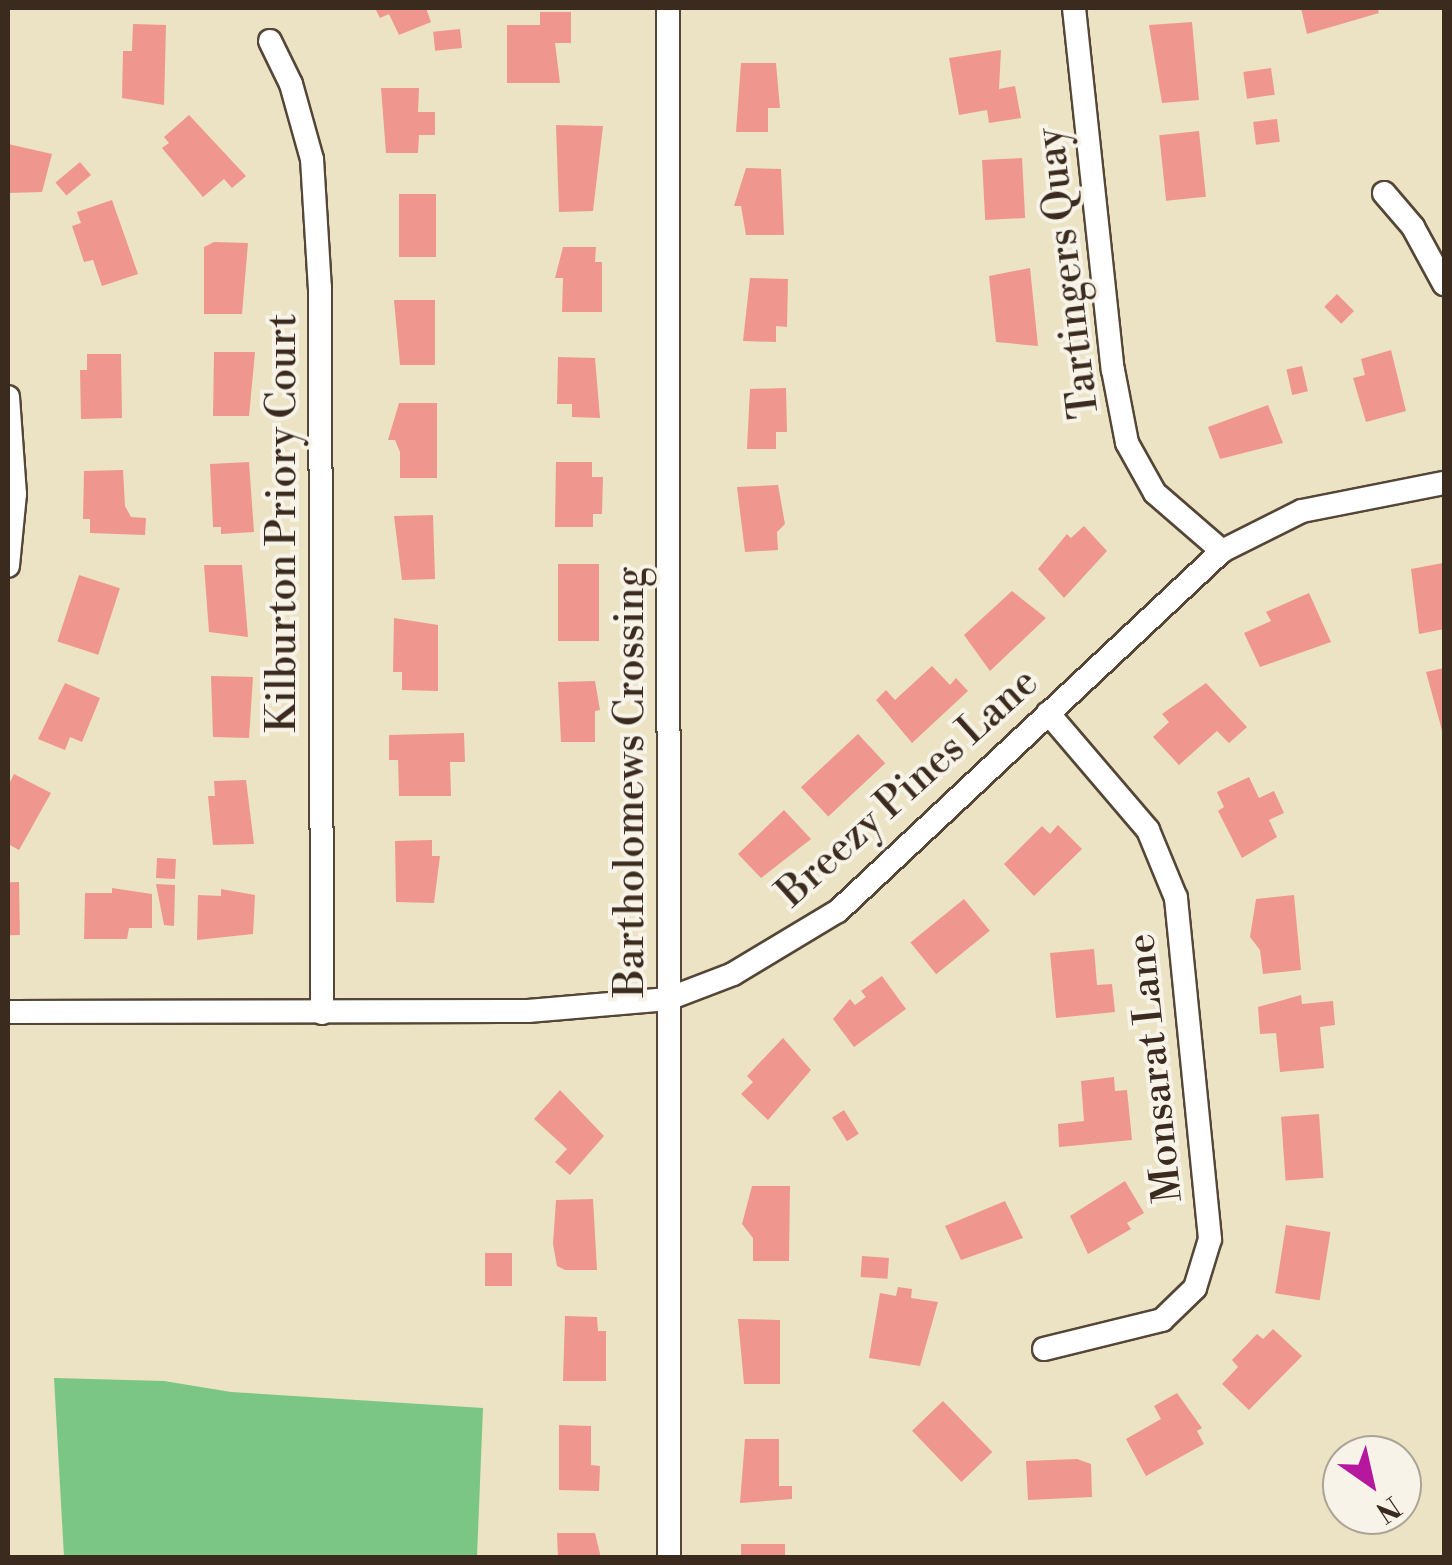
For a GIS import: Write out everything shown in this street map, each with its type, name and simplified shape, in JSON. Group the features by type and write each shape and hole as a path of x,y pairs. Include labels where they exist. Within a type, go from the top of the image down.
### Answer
{"street":[{"name":"Bartholomews Crossing","path":"668,8 670,1558"},
{"name":"Tartingers Quay","path":"1074,8 1112,370 1127,442 1155,493 1222,552"},
{"name":"Kilburton Priory Court","path":"270,42 291,84 312,159 320,288 322,1013"},
{"path":"1384,192 1413,226 1444,284"},
{"path":"8,398 16,494 8,566"},
{"name":"Breezy Pines Lane","path":"8,1012 528,1011 668,999 733,974 838,911 1222,552 1302,511 1444,484"},
{"name":"Monsarat Lane","path":"1044,1349 1162,1320 1195,1288 1210,1239 1176,898 1148,830 1048,713"}],"green space":[{"path":"54,1378 164,1381 231,1392 483,1408 477,1557 64,1557"}],"building":[{"path":"375,8 426,8 431,22 399,35 389,14 380,18"},
{"path":"1301,8 1377,8 1379,13 1307,34"},
{"path":"540,12 571,12 571,43 555,43 560,83 507,83 507,25 540,25"},
{"path":"1192,22 1199,100 1162,103 1149,25"},
{"path":"133,24 166,25 164,105 122,98 123,51 132,51"},
{"path":"460,29 462,48 435,51 433,32"},
{"path":"1001,50 999,89 1015,86 1021,118 989,123 987,110 959,115 949,58"},
{"path":"741,63 776,63 780,108 768,108 768,132 736,132"},
{"path":"1271,68 1275,95 1247,99 1243,72"},
{"path":"381,88 419,88 418,112 435,112 435,135 419,135 418,153 386,153"},
{"path":"189,115 246,176 232,188 224,179 203,197 162,148 169,143 164,137"},
{"path":"1277,119 1280,142 1256,145 1253,122"},
{"path":"556,125 603,126 593,211 559,212"},
{"path":"1199,131 1206,197 1166,201 1159,135"},
{"path":"8,144 52,154 42,192 8,193"},
{"path":"1022,158 1025,218 985,220 982,160"},
{"path":"80,162 91,175 66,196 55,183"},
{"path":"746,168 781,169 784,235 746,235 741,206 734,206"},
{"path":"399,194 436,194 436,257 399,257"},
{"path":"112,200 138,274 102,286 93,260 84,262 72,226 81,223 77,212"},
{"path":"214,242 248,243 242,314 204,314 204,247"},
{"path":"563,247 596,247 595,262 602,262 602,312 562,312 563,278 555,278"},
{"path":"1030,268 1038,346 996,342 989,276"},
{"path":"750,278 788,279 787,327 776,326 776,342 743,341"},
{"path":"1337,294 1354,311 1341,324 1324,307"},
{"path":"394,300 435,300 435,365 400,365"},
{"path":"1391,350 1406,411 1366,422 1353,378 1365,375 1361,359"},
{"path":"214,352 255,352 249,416 213,416"},
{"path":"87,354 121,354 122,418 81,419 80,370 87,370"},
{"path":"558,357 595,358 600,418 572,417 572,404 557,404"},
{"path":"1302,366 1308,391 1292,395 1286,370"},
{"path":"786,388 787,432 776,432 776,449 747,449 750,389"},
{"path":"399,403 437,403 437,478 400,478 400,452 395,440 388,440"},
{"path":"1268,405 1283,443 1220,459 1208,427"},
{"path":"249,462 254,532 221,534 221,527 213,527 210,464"},
{"path":"556,462 592,462 592,477 603,477 602,514 593,514 593,527 555,527"},
{"path":"123,470 125,506 131,517 146,518 145,535 90,533 90,519 83,519 84,471"},
{"path":"778,485 785,524 777,532 778,550 745,552 737,487"},
{"path":"433,515 435,579 402,580 394,516"},
{"path":"1084,526 1107,551 1064,598 1038,569 1067,534 1071,538"},
{"path":"1443,563 1444,629 1419,634 1411,569"},
{"path":"558,564 599,564 599,641 558,641"},
{"path":"204,565 242,565 248,637 209,632"},
{"path":"79,575 120,588 98,655 57,642"},
{"path":"1012,591 1046,618 990,671 964,635"},
{"path":"1309,593 1331,642 1260,667 1244,633 1271,621 1266,612"},
{"path":"394,618 438,625 438,691 402,690 402,672 393,672"},
{"path":"932,666 950,685 956,678 968,691 912,743 876,700 886,690 895,700"},
{"path":"1444,668 1444,734 1443,734 1426,672"},
{"path":"211,676 253,677 249,738 213,737"},
{"path":"595,681 600,710 595,711 595,742 561,742 558,682"},
{"path":"65,683 100,698 82,742 70,737 65,750 38,739"},
{"path":"1206,683 1247,727 1229,743 1217,731 1179,765 1153,737 1169,722 1162,714"},
{"path":"464,733 465,762 450,762 451,796 399,796 398,760 389,760 389,735"},
{"path":"858,734 885,763 828,816 801,787"},
{"path":"14,774 51,793 19,850 8,844 8,786"},
{"path":"1249,777 1259,798 1274,791 1284,813 1269,820 1277,837 1242,858 1218,811 1224,807 1217,792"},
{"path":"246,780 254,844 213,845 208,796 215,796 214,781"},
{"path":"784,810 811,839 761,878 738,854"},
{"path":"1058,825 1082,849 1034,896 1004,864 1042,826 1050,834"},
{"path":"432,840 432,856 440,856 434,903 396,902 395,841"},
{"path":"157,858 176,859 175,879 156,878"},
{"path":"8,882 19,882 20,935 9,935"},
{"path":"156,884 175,885 174,926 164,925"},
{"path":"112,888 152,894 152,928 129,928 127,939 84,939 85,893 112,893"},
{"path":"221,889 255,895 253,934 197,940 198,895 221,896"},
{"path":"1294,895 1301,970 1263,974 1260,950 1250,937 1256,899"},
{"path":"964,899 990,931 936,974 910,942"},
{"path":"1094,949 1097,985 1112,984 1115,1012 1056,1018 1050,953"},
{"path":"882,976 906,1009 854,1047 833,1019 850,999 855,1005 866,997 861,991"},
{"path":"1301,995 1302,1004 1333,1001 1335,1025 1320,1027 1324,1068 1280,1072 1276,1033 1260,1034 1258,1007"},
{"path":"783,1038 811,1070 768,1120 741,1094 753,1082 747,1076"},
{"path":"1114,1077 1115,1091 1127,1090 1132,1140 1059,1147 1058,1124 1084,1121 1081,1081"},
{"path":"560,1090 604,1136 570,1175 555,1162 567,1149 534,1119"},
{"path":"844,1110 859,1134 847,1141 832,1117"},
{"path":"1319,1114 1323,1178 1286,1180 1281,1117"},
{"path":"1125,1181 1144,1213 1127,1223 1131,1229 1088,1254 1070,1216"},
{"path":"752,1186 790,1186 789,1261 753,1261 753,1238 742,1224"},
{"path":"593,1199 597,1270 565,1270 557,1266 553,1244 556,1200"},
{"path":"1005,1201 1023,1238 961,1260 945,1226"},
{"path":"1286,1225 1330,1232 1320,1300 1275,1293"},
{"path":"485,1253 512,1253 512,1286 485,1286"},
{"path":"862,1256 889,1258 887,1279 861,1277"},
{"path":"898,1287 912,1289 911,1298 938,1302 920,1366 869,1358 880,1293 896,1296"},
{"path":"565,1316 597,1317 598,1331 606,1331 606,1381 563,1381"},
{"path":"738,1319 780,1320 780,1384 744,1384"},
{"path":"1273,1329 1302,1356 1249,1410 1222,1384 1238,1367 1232,1360 1257,1334 1263,1339"},
{"path":"1177,1393 1202,1428 1197,1431 1204,1444 1146,1476 1126,1439 1161,1419 1154,1406"},
{"path":"943,1401 992,1452 961,1482 912,1431"},
{"path":"559,1425 591,1426 591,1465 600,1466 599,1491 559,1490"},
{"path":"745,1439 779,1439 779,1486 792,1486 792,1499 740,1503"},
{"path":"1077,1459 1091,1464 1092,1497 1028,1500 1026,1461"},
{"path":"557,1533 595,1533 601,1558 558,1558"},
{"path":"741,1544 785,1544 785,1558 741,1558"}]}
